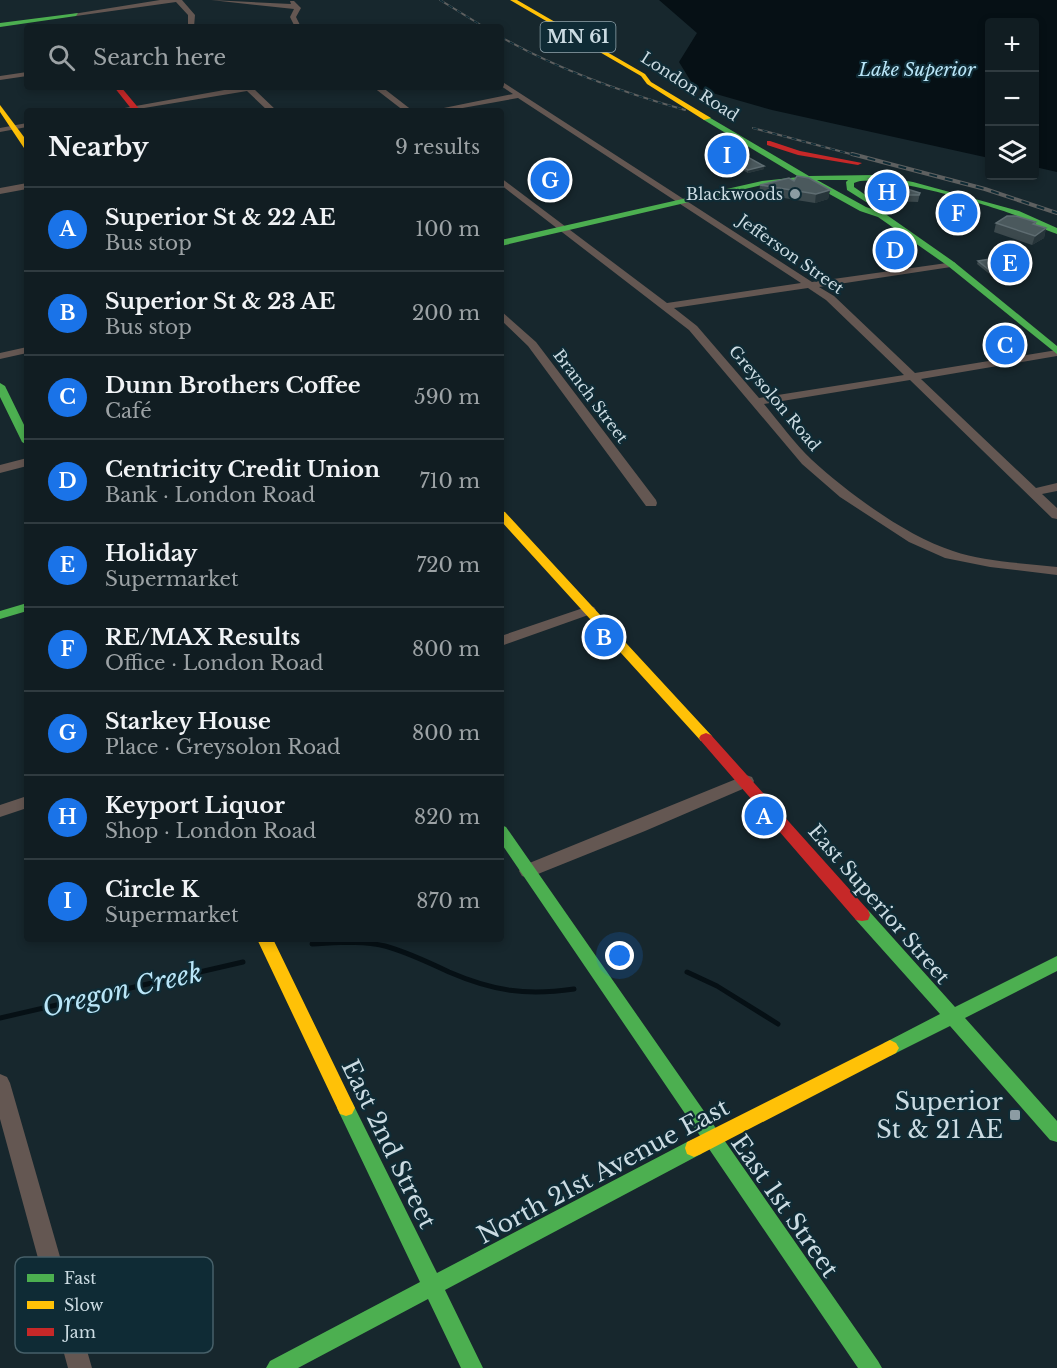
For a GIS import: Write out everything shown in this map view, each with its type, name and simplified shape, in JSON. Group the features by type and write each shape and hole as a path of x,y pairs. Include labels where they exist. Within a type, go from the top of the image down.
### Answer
{"main road":[{"name":"London Road","path":"513,0 643,75 649,83 811,175 878,210 951,264 1057,352"},
{"path":"67,1 81,24"},
{"path":"0,25 76,14"},
{"name":"MN 61","path":"643,75 659,81 747,133"},
{"path":"119,90 134,108"},
{"path":"0,107 21,126"},
{"path":"747,133 798,153 866,165 927,180 991,198 1057,222"},
{"name":"London Road","path":"747,133 811,175"},
{"path":"504,242 762,183 770,179 866,171 927,180"},
{"path":"811,175 874,177 952,193 1016,213 1057,231"},
{"path":"874,177 857,178 850,182 850,188 878,210"},
{"path":"0,386 24,436"},
{"name":"East Superior Street","path":"504,517 746,781 952,1018 1057,1134"},
{"path":"0,615 24,607"},
{"name":"East 1st Street","path":"504,835 711,1139 871,1368"},
{"name":"East 2nd Street","path":"266,942 472,1368"},
{"name":"North 21st Avenue East","path":"277,1368 711,1139 1057,963"}],"street":[{"path":"76,14 176,0 191,12 192,24"},
{"path":"214,0 297,7"},
{"path":"289,0 297,7"},
{"path":"296,24 293,19 297,7"},
{"path":"0,78 24,74"},
{"name":"Jefferson Street","path":"504,85 830,298 1057,515"},
{"path":"140,108 234,90"},
{"path":"253,90 270,108"},
{"path":"381,90 405,108"},
{"path":"449,108 520,95"},
{"path":"0,130 21,126"},
{"name":"Greysolon Road","path":"504,183 667,306 699,334 802,457 828,481 923,544 950,555 977,561 1057,571"},
{"path":"0,191 24,187"},
{"path":"667,306 951,264"},
{"name":"Branch Street","path":"504,317 532,344 651,502"},
{"path":"0,356 24,351"},
{"path":"757,402 1057,352"},
{"path":"0,469 24,463"},
{"path":"1033,492 1057,487"},
{"path":"504,640 589,610"},
{"path":"528,871 746,781"},
{"path":"0,811 24,803"},
{"path":"1,1083 49,1257"},
{"path":"76,1353 80,1368"}],"water":[{"name":"Lake Superior","path":"659,0 1057,0 1057,172 1039,168 1039,18 985,18 985,157 772,110 695,88 679,62 697,33"}],"building":[{"path":"724,144 764,166 748,170 712,151 715,150 709,147"},
{"path":"797,176 809,178 830,190 816,194 760,185 789,178 794,181"},
{"path":"869,179 920,193 919,195 891,195"},
{"path":"1007,216 1016,216 1036,222 1033,224 1046,228 1035,236 996,223"},
{"path":"902,237 915,247 891,251 878,241"},
{"path":"996,258 1012,270 993,273 978,261"}],"waterway":[{"name":"Oregon Creek","path":"339,943 358,942 385,946 495,988 525,992 574,989"},
{"name":"Oregon Creek","path":"312,944 339,943"},
{"name":"Oregon Creek","path":"339,943 361,943"},
{"name":"Oregon Creek","path":"0,1018 243,962"},
{"name":"Oregon Creek","path":"687,972 717,986 778,1024"}],"railway":[{"path":"440,0 479,24"},
{"path":"504,39 545,60 591,79 685,110"},
{"path":"753,128 858,156"},
{"path":"852,154 985,189 1057,213"}],"traffic: fast":[{"path":"0,25 76,14"},
{"path":"707,118 807,178 874,177 913,184 1016,213 1057,231"},
{"path":"504,242 762,183 807,178 863,209 881,215 951,264 1057,351"},
{"path":"866,178 857,178 850,182 850,188 874,205"},
{"path":"0,386 24,436"},
{"path":"0,615 24,608"},
{"path":"504,835 871,1368"},
{"path":"862,915 1057,1134"},
{"path":"890,1048 1057,963"},
{"path":"346,1108 472,1368"},
{"path":"277,1368 694,1148"}],"traffic: slow":[{"path":"513,0 643,75 649,83 707,118"},
{"path":"0,107 24,142"},
{"path":"504,517 706,738"},
{"path":"266,942 346,1108"},
{"path":"694,1148 890,1048"}],"traffic: jam":[{"path":"120,90 134,108"},
{"path":"770,143 798,153 858,163"},
{"path":"706,738 862,915"}],"place":[{"name":"Circle K","path":"727,155"},
{"name":"Starkey House","path":"550,180"},
{"name":"Keyport Liquor","path":"887,192"},
{"name":"Blackwoods","path":"795,194"},
{"name":"RE/MAX Results","path":"958,213"},
{"name":"Centricity Credit Union","path":"895,250"},
{"name":"Holiday","path":"1010,263"},
{"name":"Dunn Brothers Coffee","path":"1005,345"},
{"name":"Superior St & 23 AE","path":"604,637"},
{"name":"Superior St & 22 AE","path":"764,816"},
{"name":"Superior St & 21 AE","path":"1015,1115"}]}
